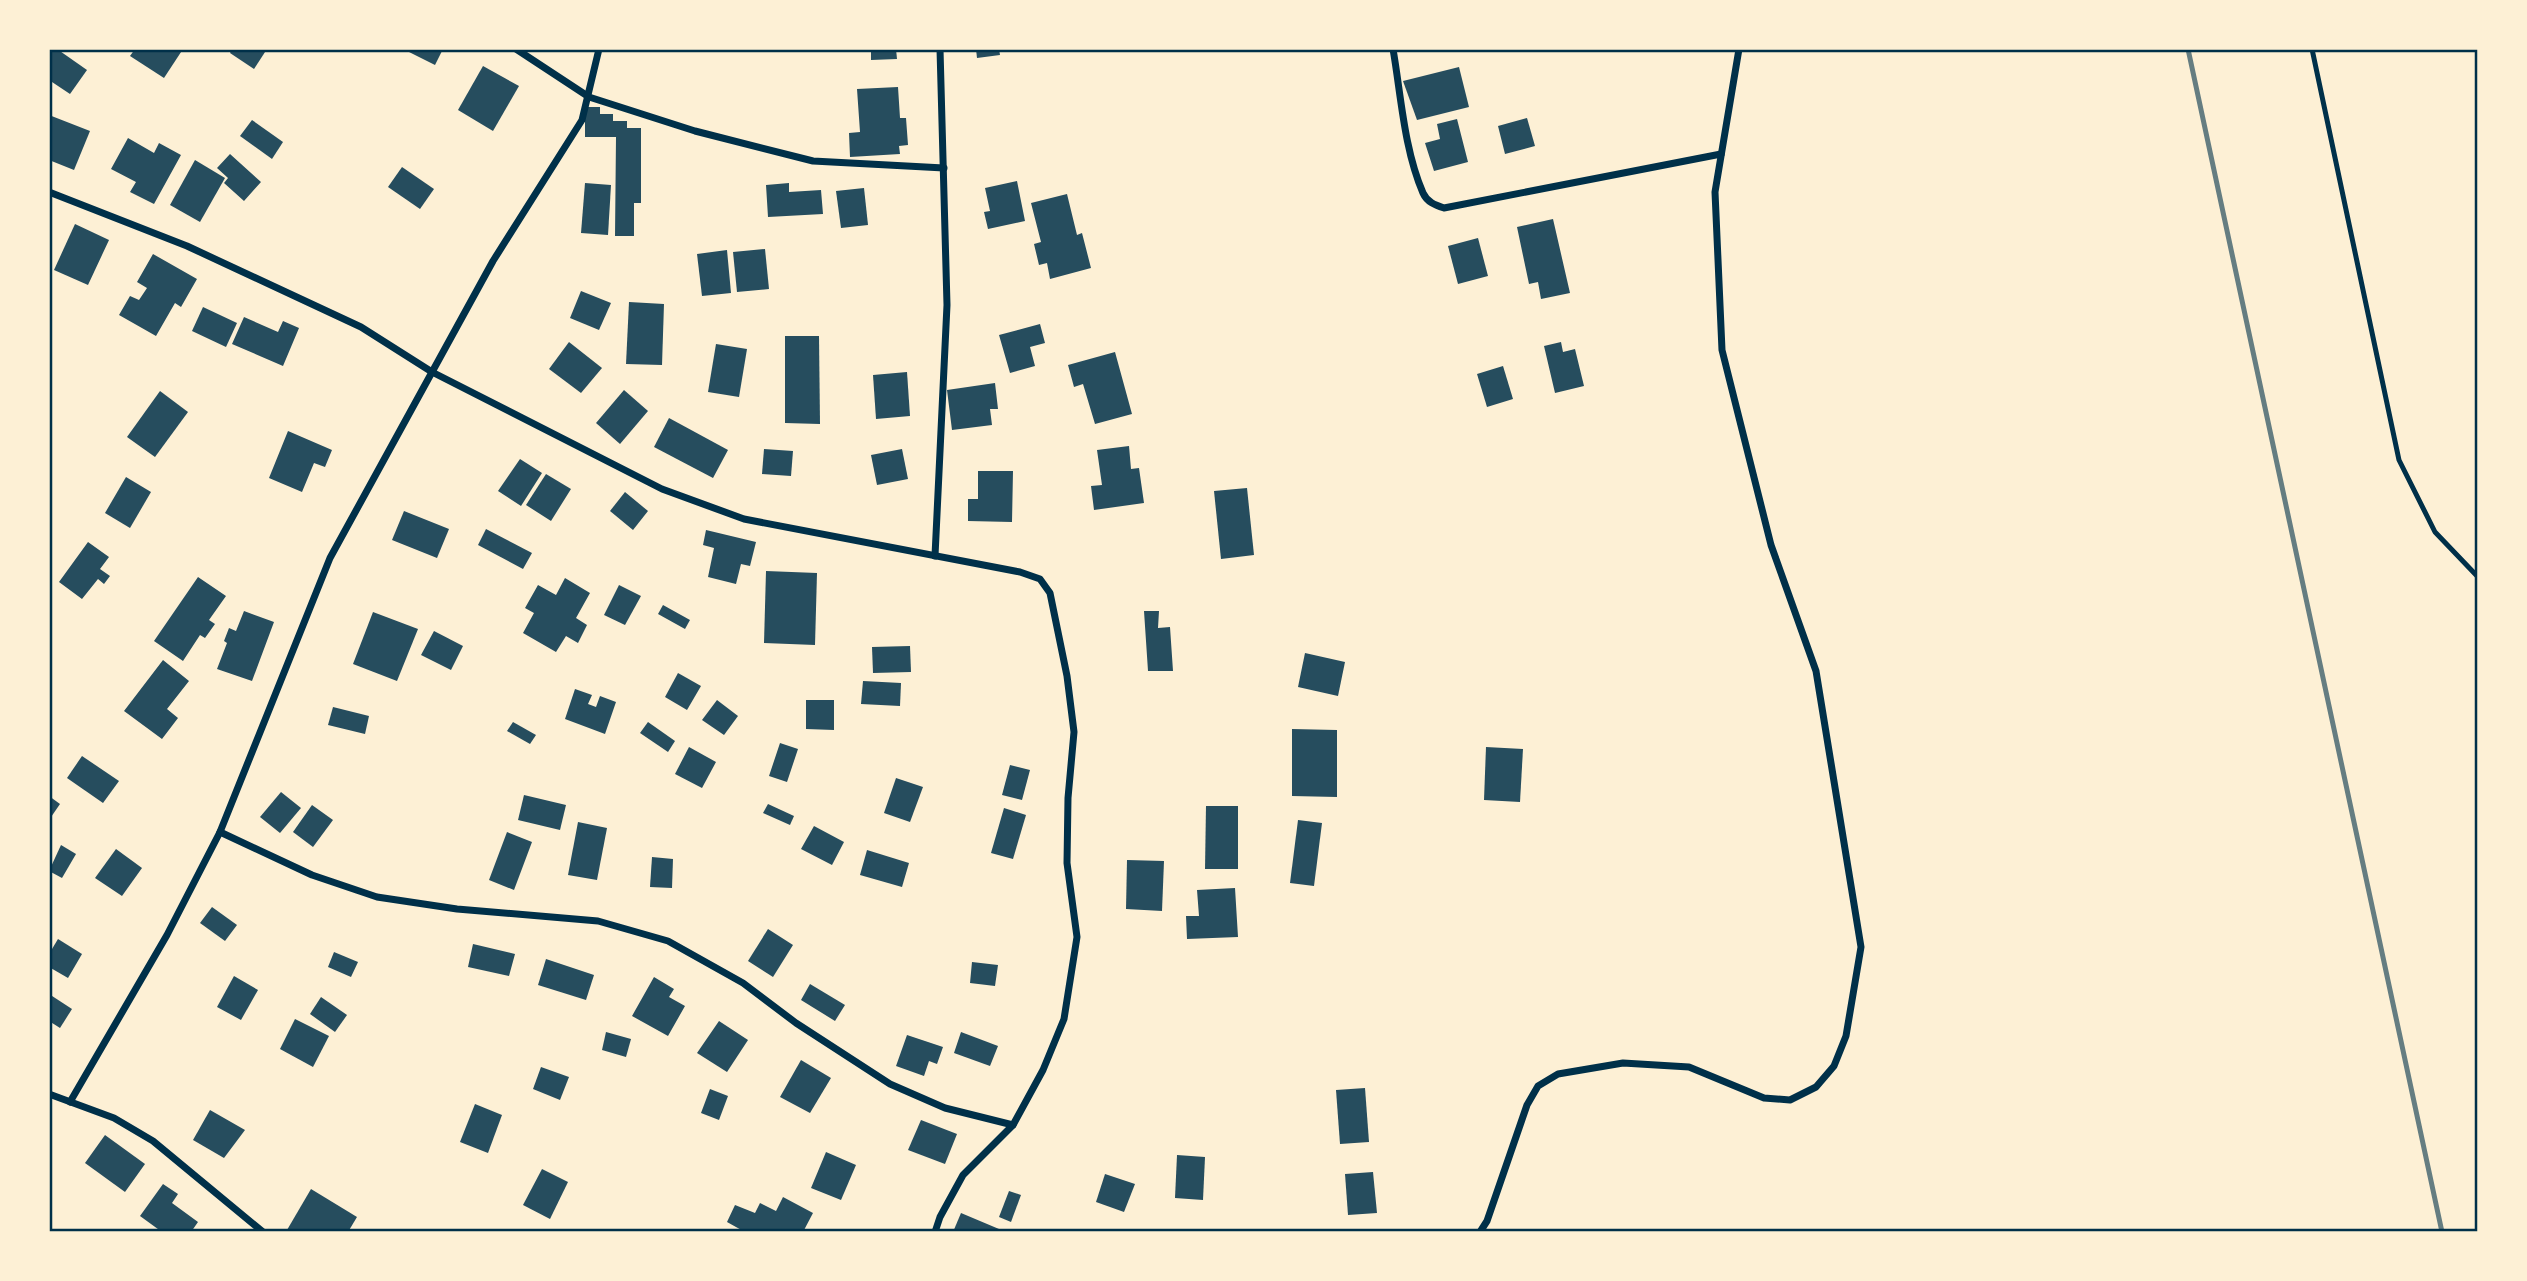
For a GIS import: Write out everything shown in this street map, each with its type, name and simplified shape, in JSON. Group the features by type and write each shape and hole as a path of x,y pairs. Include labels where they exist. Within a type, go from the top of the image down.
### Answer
{"street":[{"path":"516,49 589,97 695,131 813,161 944,168"},
{"path":"70,1102 167,935 220,832 330,558 493,261 569,146 582,120 599,49"},
{"path":"935,556 947,304 940,49"},
{"path":"1393,49 1407,134 1424,194 1432,204 1444,208 1721,154"},
{"path":"1480,1232 1487,1222 1527,1105 1538,1086 1558,1074 1623,1063 1689,1067 1764,1098 1790,1100 1816,1087 1834,1066 1846,1036 1861,947 1816,671 1771,545 1722,351 1715,192 1739,49"},
{"path":"49,192 187,246 361,327 432,372 570,444 685,498 744,519 1020,572 1040,579 1050,593 1067,676 1074,732 1068,798 1067,863 1077,937 1064,1019 1043,1070 1013,1125 963,1175 940,1217 935,1232"},
{"path":"220,832 312,875 377,897 457,909 598,921 668,941 743,982 796,1023 890,1084 945,1108 1013,1125"},
{"path":"49,1094 114,1118 153,1141 263,1232"}],"lane":[{"path":"2312,49 2399,460 2435,532 2478,577"}],"building":[{"path":"49,49 57,49 87,70 70,94 49,80"},
{"path":"135,49 183,49 164,78 130,56"},
{"path":"232,49 267,49 254,69 230,53"},
{"path":"403,49 443,49 435,65"},
{"path":"871,49 896,49 897,59 871,60"},
{"path":"976,49 999,49 1000,55 977,58"},
{"path":"483,66 519,86 493,131 458,110"},
{"path":"1459,67 1469,107 1417,120 1403,81"},
{"path":"898,87 900,118 906,118 908,145 899,146 900,154 850,157 849,133 860,132 857,89"},
{"path":"585,107 600,107 600,114 613,114 613,121 627,121 627,128 641,128 641,203 634,203 634,236 615,236 616,137 585,137"},
{"path":"49,115 90,131 74,170 49,160"},
{"path":"1527,118 1535,146 1505,154 1498,126"},
{"path":"1457,119 1468,162 1434,171 1425,143 1440,139 1437,124"},
{"path":"252,120 283,142 272,159 240,136"},
{"path":"128,138 154,153 159,143 181,155 154,204 130,192 136,182 111,169"},
{"path":"230,154 261,182 244,201 224,183 228,178 217,168"},
{"path":"195,160 225,178 200,222 170,205"},
{"path":"402,167 434,189 420,209 388,187"},
{"path":"1017,181 1025,221 988,229 984,212 990,211 985,188"},
{"path":"585,183 611,185 608,235 581,233"},
{"path":"789,183 789,192 821,190 823,214 768,217 766,185"},
{"path":"864,188 868,225 841,228 836,191"},
{"path":"1067,194 1077,235 1082,233 1091,268 1050,279 1047,263 1039,265 1034,244 1041,242 1031,203"},
{"path":"1553,219 1570,293 1541,299 1538,282 1529,284 1517,227"},
{"path":"75,224 109,240 88,285 54,270"},
{"path":"1478,238 1488,276 1458,284 1448,246"},
{"path":"765,249 769,289 737,292 733,252"},
{"path":"727,250 731,293 702,296 697,254"},
{"path":"153,254 197,279 181,307 175,303 156,336 119,315 130,296 139,300 147,288 137,282"},
{"path":"581,291 611,303 599,330 570,318"},
{"path":"629,302 664,304 662,365 626,364"},
{"path":"203,307 237,323 226,347 192,331"},
{"path":"244,317 278,332 283,321 299,328 283,366 232,344"},
{"path":"1040,324 1045,343 1030,347 1035,366 1010,373 999,335"},
{"path":"785,336 819,336 820,424 785,423"},
{"path":"569,342 602,368 581,393 549,369"},
{"path":"1561,342 1563,352 1575,349 1584,386 1555,393 1544,346"},
{"path":"716,344 747,349 739,397 708,392"},
{"path":"1115,352 1132,414 1095,424 1083,384 1074,387 1068,365"},
{"path":"1503,366 1513,399 1487,407 1477,374"},
{"path":"907,372 910,416 876,419 873,375"},
{"path":"995,383 998,409 990,409 992,425 952,430 947,390"},
{"path":"624,390 648,411 620,444 596,423"},
{"path":"160,391 188,412 155,457 127,437"},
{"path":"669,418 728,450 713,478 654,447"},
{"path":"288,431 332,450 325,467 314,463 302,492 269,478"},
{"path":"1129,446 1131,469 1139,468 1144,503 1094,510 1091,486 1102,485 1097,450"},
{"path":"764,449 793,451 791,476 762,474"},
{"path":"902,449 908,479 877,485 871,455"},
{"path":"520,459 542,473 521,506 498,491"},
{"path":"978,471 1013,471 1012,522 968,521 968,499 978,499"},
{"path":"546,474 571,489 551,521 526,505"},
{"path":"126,477 151,492 130,528 105,513"},
{"path":"1247,488 1254,555 1221,559 1214,491"},
{"path":"625,492 648,511 633,530 610,511"},
{"path":"404,511 449,529 437,558 392,540"},
{"path":"486,529 532,553 523,569 478,545"},
{"path":"706,530 756,542 750,566 741,564 736,584 708,577 714,548 703,545"},
{"path":"88,542 109,557 100,569 110,576 104,584 98,579 82,599 59,582"},
{"path":"766,571 817,573 815,645 764,643"},
{"path":"198,577 226,596 209,620 215,624 205,638 200,635 183,661 154,641"},
{"path":"565,578 590,593 576,618 587,625 578,643 566,636 556,652 523,633 534,613 525,608 538,585 556,595"},
{"path":"619,585 641,596 625,625 604,615"},
{"path":"663,605 690,620 685,629 658,614"},
{"path":"244,611 274,622 252,681 217,669 227,643 224,641 229,628 236,631"},
{"path":"1144,611 1159,611 1158,628 1170,627 1173,671 1148,671"},
{"path":"373,612 418,629 397,681 353,664"},
{"path":"434,631 463,646 451,670 421,655"},
{"path":"910,646 911,672 873,673 872,647"},
{"path":"1305,653 1345,662 1338,696 1298,687"},
{"path":"163,660 189,681 167,709 178,718 162,739 124,711"},
{"path":"678,673 701,686 687,710 665,697"},
{"path":"863,681 901,683 900,706 861,704"},
{"path":"575,689 592,695 588,704 596,707 600,696 616,702 605,734 565,719"},
{"path":"717,700 738,716 724,735 702,720"},
{"path":"806,700 834,700 834,730 806,729"},
{"path":"333,707 369,716 365,734 328,725"},
{"path":"513,722 536,735 530,744 507,731"},
{"path":"648,722 675,741 668,752 640,733"},
{"path":"1292,729 1337,730 1337,797 1292,796"},
{"path":"780,743 798,749 787,782 769,776"},
{"path":"689,747 716,762 702,788 675,774"},
{"path":"1486,747 1523,749 1520,802 1484,800"},
{"path":"82,756 119,781 103,803 67,778"},
{"path":"1010,765 1030,770 1022,800 1002,795"},
{"path":"896,778 923,787 910,822 884,813"},
{"path":"281,792 301,808 280,833 260,817"},
{"path":"524,795 566,805 560,830 518,820"},
{"path":"49,796 60,804 49,820"},
{"path":"768,804 794,816 790,825 763,813"},
{"path":"312,805 333,820 313,847 293,832"},
{"path":"1206,806 1238,806 1238,869 1205,869"},
{"path":"1004,808 1026,815 1013,859 991,853"},
{"path":"1298,820 1322,823 1314,886 1290,883"},
{"path":"578,822 607,828 597,880 568,875"},
{"path":"814,826 844,842 832,865 801,849"},
{"path":"507,832 532,842 514,890 489,880"},
{"path":"61,845 76,854 62,878 49,871"},
{"path":"116,849 142,868 122,896 95,878"},
{"path":"867,850 909,863 902,887 860,875"},
{"path":"652,857 673,859 672,888 650,887"},
{"path":"1127,860 1164,861 1162,911 1126,909"},
{"path":"1235,888 1238,937 1187,939 1186,916 1199,916 1197,890"},
{"path":"212,907 237,925 225,941 200,923"},
{"path":"768,929 793,945 773,977 748,961"},
{"path":"58,939 82,954 68,978 49,967 49,954"},
{"path":"473,944 515,954 509,976 468,967"},
{"path":"334,952 358,962 351,977 328,967"},
{"path":"546,959 594,975 586,1000 538,985"},
{"path":"972,962 998,965 995,986 970,983"},
{"path":"234,976 258,990 241,1020 217,1007"},
{"path":"654,977 674,989 669,997 685,1006 668,1036 632,1016"},
{"path":"810,984 845,1005 835,1021 801,1000"},
{"path":"49,994 72,1009 60,1028 49,1021"},
{"path":"321,997 347,1015 335,1032 310,1014"},
{"path":"295,1019 329,1036 313,1067 280,1049"},
{"path":"719,1021 748,1040 727,1072 697,1053"},
{"path":"606,1032 631,1039 626,1057 602,1050"},
{"path":"961,1032 998,1046 990,1066 954,1053"},
{"path":"907,1035 943,1047 937,1064 929,1061 924,1076 896,1066"},
{"path":"801,1060 831,1078 810,1113 780,1097"},
{"path":"541,1067 569,1077 560,1100 533,1089"},
{"path":"1365,1088 1369,1142 1340,1144 1336,1090"},
{"path":"710,1089 728,1096 719,1120 701,1113"},
{"path":"475,1104 502,1115 488,1153 460,1142"},
{"path":"210,1110 245,1130 224,1158 193,1140"},
{"path":"921,1120 957,1134 945,1164 908,1150"},
{"path":"105,1135 145,1164 125,1192 85,1163"},
{"path":"826,1152 856,1165 841,1200 811,1188"},
{"path":"1177,1155 1205,1157 1203,1200 1175,1198"},
{"path":"542,1169 568,1182 550,1219 523,1205"},
{"path":"1373,1172 1377,1213 1348,1215 1345,1174"},
{"path":"1105,1174 1135,1184 1124,1212 1096,1202"},
{"path":"163,1184 178,1194 172,1203 198,1222 191,1232 162,1232 140,1216"},
{"path":"311,1189 357,1217 348,1232 287,1230"},
{"path":"1009,1191 1021,1195 1011,1222 999,1217"},
{"path":"783,1197 813,1213 803,1232 745,1232 727,1222 735,1205 755,1213 760,1203 776,1211"},
{"path":"961,1213 999,1229 998,1232 953,1232"}],"railway":[{"path":"2188,49 2442,1232"}]}
